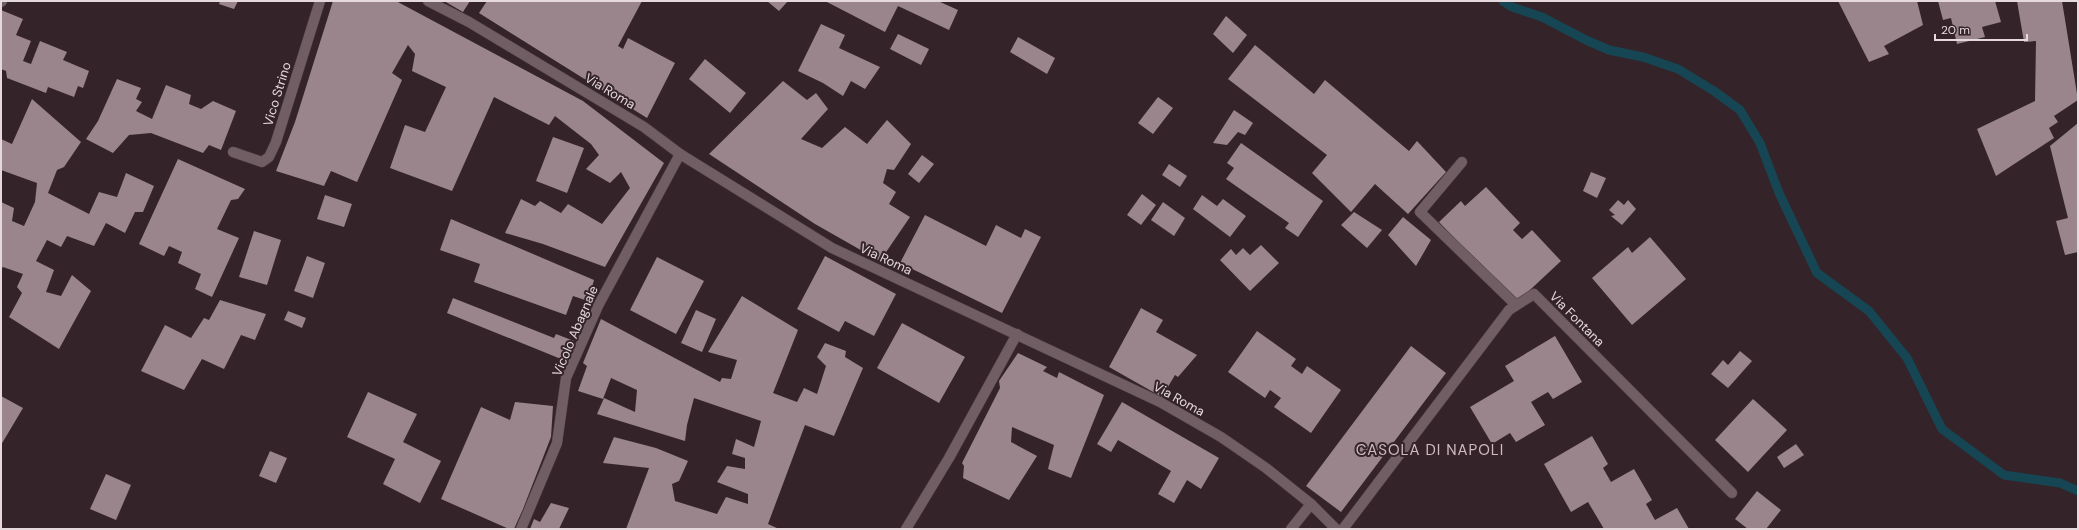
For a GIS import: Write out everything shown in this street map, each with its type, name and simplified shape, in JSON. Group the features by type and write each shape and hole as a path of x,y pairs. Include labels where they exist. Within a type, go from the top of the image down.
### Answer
{"street":[{"name":"Vico Strino","path":"234,152 262,162 269,157 276,142 320,1"},
{"name":"Via Roma","path":"428,1 469,22 644,127 680,154 832,248 1160,402 1221,437 1266,468 1311,504 1336,529"},
{"name":"Vicolo Abagnale","path":"521,529 557,443 566,378 598,306 680,154"},
{"path":"1462,162 1420,212 1516,305"},
{"name":"Via Fontana","path":"1343,529 1509,310 1534,294 1732,493"},
{"path":"906,529 949,458 1017,334"},
{"path":"1291,529 1311,504"}],"building":[{"path":"220,1 238,1 234,9 219,4"},
{"path":"333,1 396,1 583,101 664,163 605,267 543,244 505,233 521,199 535,206 540,201 561,213 568,204 602,224 630,188 621,172 610,183 586,169 599,155 591,144 555,116 549,125 494,97 452,191 390,168 405,125 425,132 446,87 412,71 415,54 408,45 392,73 402,80 357,182 331,171 324,186 276,171 295,122"},
{"path":"444,1 470,1 463,12"},
{"path":"487,1 642,1 618,46 623,49 628,38 675,63 647,118 479,13"},
{"path":"767,1 788,1 779,11"},
{"path":"825,1 938,1 958,10 949,30 898,6 885,32"},
{"path":"1838,1 1917,1 1923,25 1884,46 1889,54 1869,62"},
{"path":"1938,1 1995,1 2001,22 1982,27 1985,37 1957,44 1951,18 1943,20"},
{"path":"2017,1 2062,1 2078,100 2054,116 2058,122 2049,128 2054,138 1996,176 1977,129 2035,101 2036,41 2024,42"},
{"path":"1,10 23,19 16,35 31,41 23,61 31,64 40,41 67,52 63,60 89,71 83,88 78,86 74,97 48,87 46,93 7,78 6,71 1,69"},
{"path":"1226,16 1247,35 1233,53 1213,34"},
{"path":"821,24 845,35 839,48 880,67 865,89 851,81 843,96 823,83 798,71"},
{"path":"898,34 929,49 921,65 890,49"},
{"path":"1018,37 1055,58 1047,74 1010,52"},
{"path":"1255,45 1314,94 1325,80 1409,151 1417,141 1446,172 1408,214 1375,184 1351,212 1312,173 1327,155 1228,79"},
{"path":"705,59 746,93 730,113 689,79"},
{"path":"117,79 141,88 136,99 142,102 136,111 152,119 166,85 191,95 189,104 201,109 213,101 236,111 221,150 209,145 203,153 151,133 129,135 113,153 86,139 98,121"},
{"path":"783,81 807,100 816,93 828,109 801,139 822,148 845,127 867,144 887,120 911,144 894,170 887,169 883,183 896,192 889,204 910,217 880,261 815,224 709,154"},
{"path":"1158,97 1173,108 1153,134 1138,123"},
{"path":"32,99 81,142 64,167 57,170 48,193 89,214 99,192 117,197 126,173 154,186 143,212 135,212 125,233 106,223 94,246 67,236 61,247 47,240 36,261 54,270 46,292 61,296 72,275 91,291 59,349 9,317 22,293 17,287 23,274 3,267 1,269 1,202 14,208 12,221 24,226 35,202 37,183 1,170 1,139 12,144"},
{"path":"1234,110 1253,123 1245,135 1238,132 1227,145 1213,143"},
{"path":"2078,123 2078,252 2065,255 2056,221 2068,218 2050,146"},
{"path":"553,137 584,148 567,193 536,181"},
{"path":"1241,143 1323,201 1298,237 1285,228 1289,223 1226,179 1234,168 1227,163"},
{"path":"922,155 934,164 919,183 908,174"},
{"path":"178,159 245,189 238,199 231,200 217,229 239,238 212,297 195,289 201,274 178,263 182,252 169,246 164,256 139,244"},
{"path":"1169,164 1187,176 1180,187 1162,175"},
{"path":"1591,172 1606,178 1597,198 1583,191"},
{"path":"1486,187 1520,223 1513,230 1522,239 1532,230 1561,261 1516,303 1439,222 1461,201 1465,206"},
{"path":"1142,194 1156,205 1141,225 1127,215"},
{"path":"325,195 352,204 344,227 317,219"},
{"path":"1202,195 1217,206 1223,199 1246,216 1230,237 1193,209"},
{"path":"1618,200 1624,205 1628,200 1636,209 1622,225 1611,216 1615,215 1609,210"},
{"path":"1163,202 1185,218 1174,236 1151,220"},
{"path":"1354,212 1382,230 1367,248 1341,225"},
{"path":"925,215 986,246 996,225 1021,238 1025,229 1041,237 1002,313 900,263"},
{"path":"1403,217 1431,240 1416,266 1388,235"},
{"path":"451,219 594,280 588,301 573,296 566,315 474,282 480,264 440,250"},
{"path":"254,231 281,240 267,285 239,277"},
{"path":"1650,237 1686,279 1632,325 1592,278 1628,247 1632,253"},
{"path":"1261,245 1279,263 1250,291 1220,260 1231,249 1236,255 1243,248 1250,255"},
{"path":"307,256 325,263 313,298 294,291"},
{"path":"825,256 896,294 874,336 845,321 839,332 797,309"},
{"path":"657,257 704,281 676,334 630,310"},
{"path":"742,296 798,330 773,393 797,402 804,388 817,394 826,366 817,357 825,343 846,351 845,357 863,368 834,436 805,425 768,524 779,529 626,529 649,468 603,463 614,437 656,448 688,461 679,481 672,484 675,501 717,514 726,497 748,504 748,494 717,482 727,466 745,469 745,458 732,454 736,439 754,447 761,421 694,398 687,425 685,441 597,414 604,398 635,412 637,390 611,378 603,399 578,391 587,366 583,363 601,319 720,382 722,378 731,379 737,360 708,352"},
{"path":"453,298 554,338 556,334 574,341 566,361 447,313"},
{"path":"220,300 266,314 255,340 241,335 224,369 202,359 184,390 141,371 165,325 191,338 204,318 209,320"},
{"path":"1141,308 1163,320 1156,332 1197,355 1178,377 1175,375 1162,397 1109,367"},
{"path":"696,310 716,319 702,352 681,343"},
{"path":"288,311 306,318 302,328 284,320"},
{"path":"902,323 965,357 939,403 877,368"},
{"path":"1257,331 1296,359 1291,366 1302,374 1307,366 1341,390 1311,433 1274,407 1281,398 1270,390 1265,398 1228,372"},
{"path":"1555,336 1582,382 1553,399 1548,392 1531,402 1545,425 1516,442 1510,433 1492,444 1470,407 1514,381 1505,366"},
{"path":"1411,346 1446,373 1341,512 1306,486"},
{"path":"1740,351 1752,361 1728,388 1711,374 1723,360 1728,365"},
{"path":"1018,353 1047,367 1043,371 1057,378 1059,372 1104,395 1071,478 1048,469 1054,445 1012,427 1011,442 1037,456 1009,500 963,478 964,466 962,463 1000,388 999,381"},
{"path":"368,392 417,414 403,442 441,461 420,503 383,484 395,459 347,437"},
{"path":"1,396 23,408 1,445"},
{"path":"1753,399 1787,430 1748,472 1715,440"},
{"path":"515,402 553,406 551,437 514,529 509,529 441,499 481,407 510,420"},
{"path":"1122,402 1219,458 1201,489 1187,480 1174,503 1158,494 1171,471 1118,440 1111,452 1097,444"},
{"path":"1592,436 1608,464 1603,468 1611,482 1634,469 1652,500 1646,504 1655,520 1677,508 1689,529 1604,529 1588,502 1571,512 1544,464"},
{"path":"1796,444 1804,455 1784,468 1777,457"},
{"path":"270,451 287,458 276,483 259,476"},
{"path":"106,474 131,485 116,520 90,509"},
{"path":"1757,491 1781,510 1766,529 1748,529 1735,519"},
{"path":"551,503 569,508 559,529 530,529 534,519 540,522"}],"waterway":[{"path":"1503,1 1512,7 1542,17 1609,50 1643,57 1678,69 1714,91 1740,110 1760,143 1779,193 1817,273 1869,311 1907,358 1942,429 2004,475 2060,483 2078,491"}],"district":[{"name":"CASOLA DI NAPOLI","path":"1430,450"}]}
